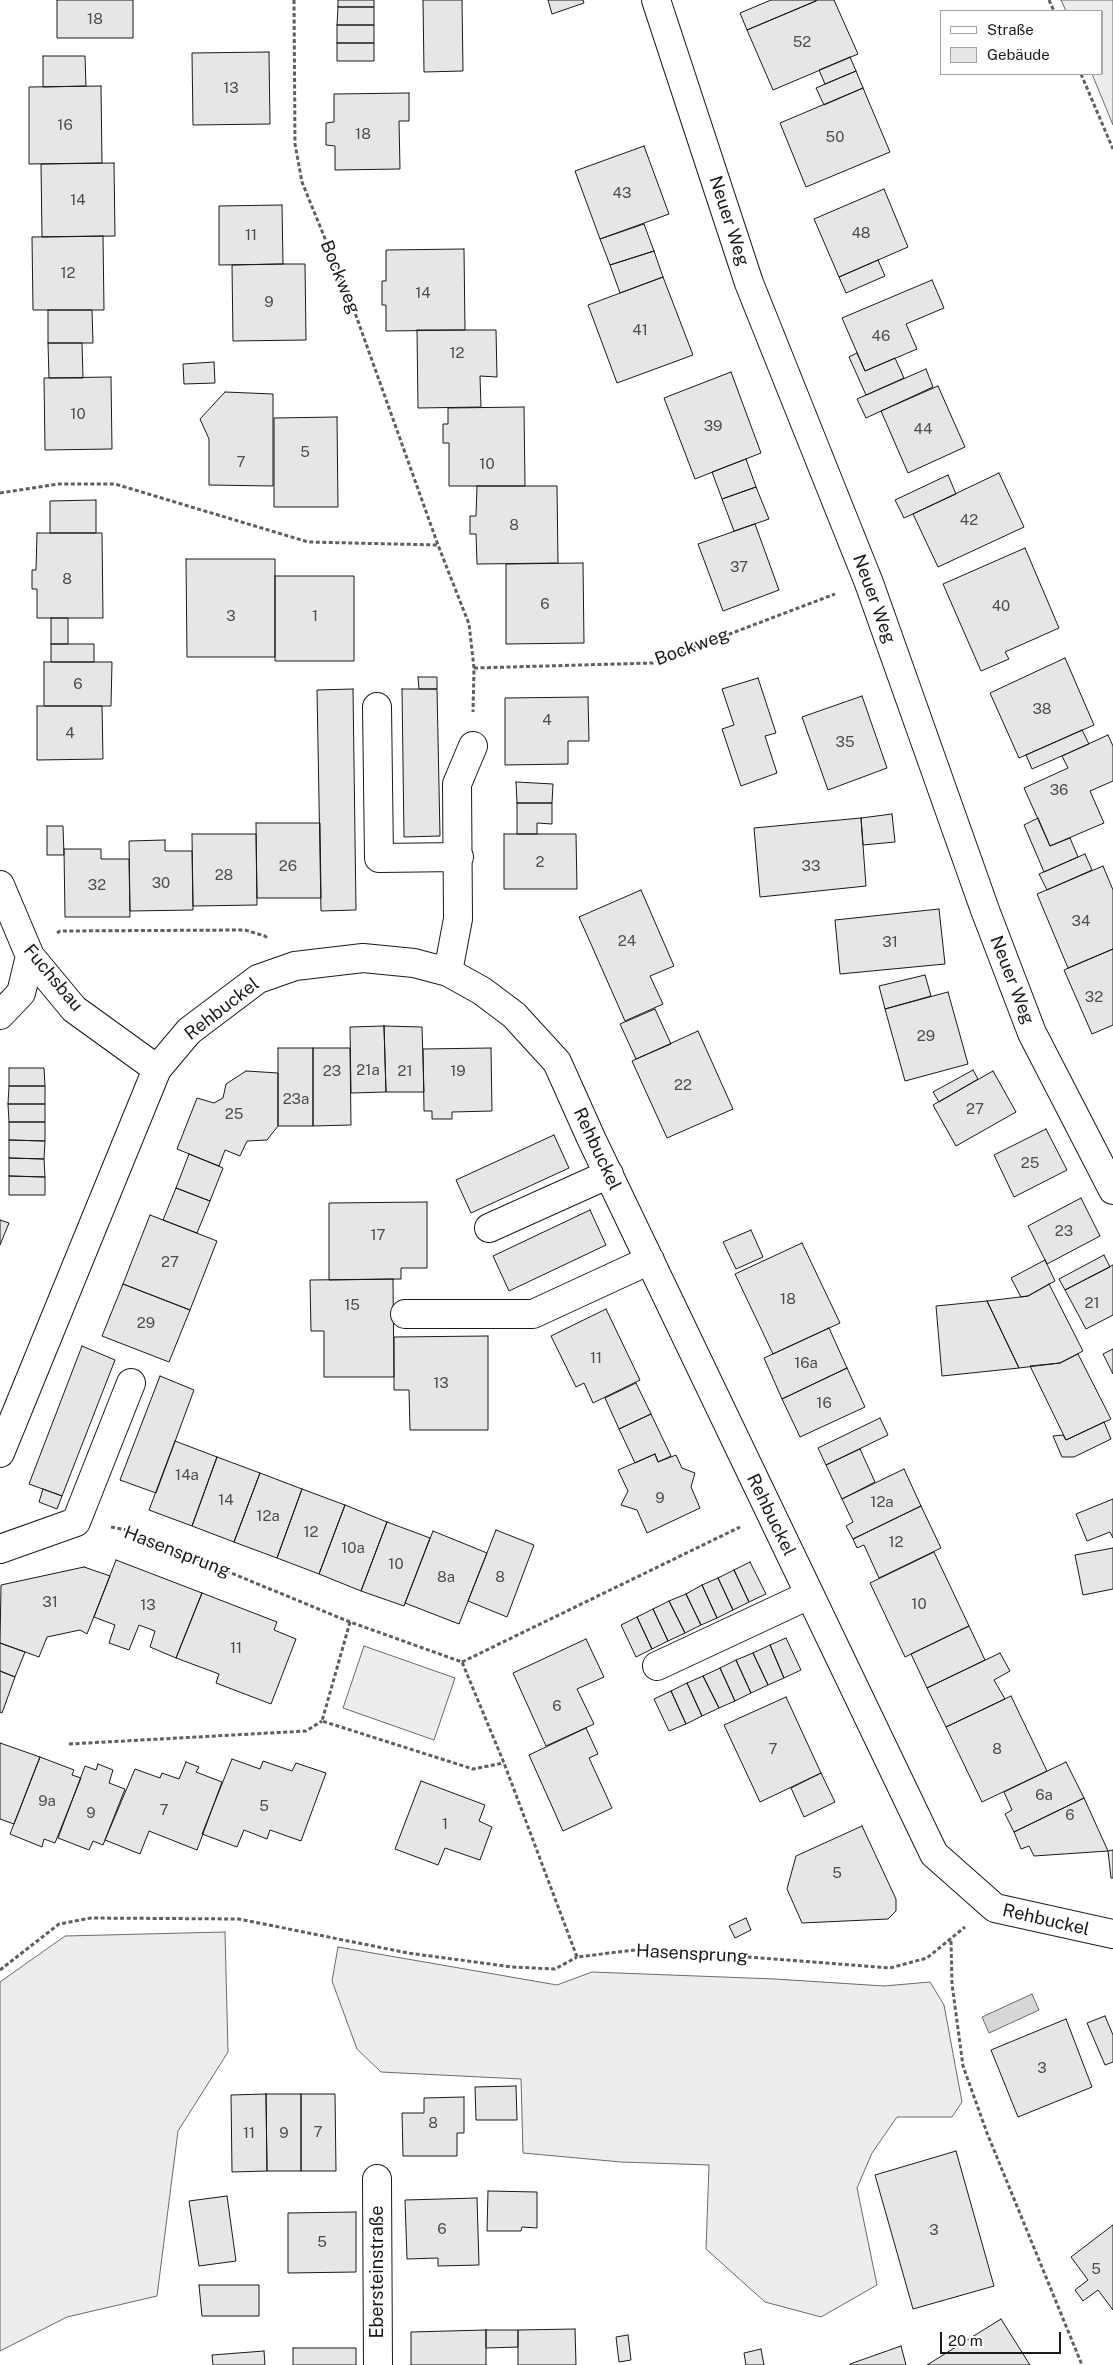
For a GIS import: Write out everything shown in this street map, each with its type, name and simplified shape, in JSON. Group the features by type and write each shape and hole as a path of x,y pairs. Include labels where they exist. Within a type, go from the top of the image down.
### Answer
{"street":[{"name":"Neuer Weg","path":"656,0 749,283 869,582 982,901 1029,1025 1113,1190"},
{"path":"377,707 379,858 459,857"},
{"path":"448,972 458,919 457,784 473,746"},
{"name":"Fuchsbau","path":"0,885 30,956 74,1009 157,1069"},
{"path":"0,1015 21,993 30,956"},
{"name":"Rehbuckel","path":"0,1453 157,1069 188,1031 258,979 295,966 363,958 414,963 448,972 482,991 514,1015 557,1062 770,1513 934,1854 995,1908 1113,1934"},
{"path":"489,1228 609,1174"},
{"path":"405,1314 533,1314 650,1260"},
{"path":"0,1549 76,1522 131,1383"},
{"path":"656,1666 810,1595"},
{"name":"Ebersteinstraße","path":"377,2179 378,2365"}],"path":[{"name":"Bockweg","path":"294,0 295,144 302,182 354,310 438,545 469,624 474,668 473,746"},
{"path":"1081,75 1113,149"},
{"path":"0,493 58,484 115,484 308,542 438,545"},
{"name":"Bockweg","path":"474,668 653,663 816,601"},
{"path":"30,956 60,931 245,930 265,936 295,966"},
{"path":"578,1957 504,1763 462,1662 770,1513"},
{"name":"Hasensprung","path":"76,1522 127,1530 350,1622 462,1662"},
{"path":"69,1744 306,1732 322,1720 350,1622"},
{"path":"322,1720 473,1769 504,1763"},
{"name":"Hasensprung","path":"0,1970 60,1924 91,1918 239,1919 408,1953 512,1966 555,1968 578,1957 643,1949 890,1968 927,1958 952,1940 972,1920 995,1908"},
{"path":"952,1940 952,1984 963,2066 987,2133 1082,2365"}],"shaded area":[{"path":"1061,0 1113,0 1113,125 1092,75 1103,75 1103,10 1066,10"},
{"path":"364,1646 455,1678 434,1740 343,1708"},
{"path":"225,1932 228,2052 178,2131 157,2296 67,2317 0,2351 0,1982 65,1936"},
{"path":"338,1947 557,1985 592,1972 775,1979 884,1986 930,1982 944,2005 962,2102 952,2117 897,2117 872,2153 857,2188 877,2285 821,2317 765,2302 706,2249 709,2165 621,2162 523,2153 521,2079 381,2072 357,2049 332,1981"},
{"path":"1032,1994 1039,2010 989,2033 982,2017"}],"building":[{"path":"57,0 133,0 133,38 57,38"},
{"path":"338,0 374,0 374,7 338,7"},
{"path":"423,0 462,0 463,71 424,72"},
{"path":"548,0 583,0 584,3 552,14"},
{"path":"771,0 816,1 747,30 740,13"},
{"path":"818,0 834,0 858,54 773,90 747,30"},
{"path":"338,7 374,7 374,25 337,25"},
{"path":"337,25 374,25 374,43 337,43"},
{"path":"337,43 374,43 374,61 337,61"},
{"path":"269,52 270,124 193,125 192,53"},
{"path":"43,56 85,56 86,86 43,87"},
{"path":"850,57 856,71 825,84 819,70"},
{"path":"856,71 863,88 824,105 816,88"},
{"path":"101,86 102,163 29,164 29,87"},
{"path":"863,88 890,152 806,187 780,123"},
{"path":"409,93 409,121 399,121 400,169 335,170 335,146 326,145 326,123 334,122 334,94"},
{"path":"644,146 669,214 600,239 575,171"},
{"path":"114,163 115,236 42,237 41,164"},
{"path":"884,189 908,247 839,277 814,219"},
{"path":"282,205 283,264 219,265 219,206"},
{"path":"644,224 654,251 610,265 600,239"},
{"path":"103,236 104,310 33,310 32,237"},
{"path":"464,249 465,330 386,331 386,305 382,305 382,281 386,281 386,250"},
{"path":"654,251 663,277 620,293 610,265"},
{"path":"878,260 885,276 846,293 839,277"},
{"path":"305,264 306,340 233,341 232,265"},
{"path":"663,277 693,355 617,383 588,305"},
{"path":"932,280 944,308 906,324 917,349 865,371 842,318"},
{"path":"48,310 92,310 93,343 48,343"},
{"path":"417,330 496,330 497,377 480,376 481,407 418,408"},
{"path":"48,343 82,343 83,378 49,378"},
{"path":"857,353 865,371 895,358 904,378 866,395 849,357"},
{"path":"214,362 215,383 184,384 183,364"},
{"path":"926,369 933,387 866,418 857,399"},
{"path":"731,372 761,453 695,479 664,398"},
{"path":"111,377 112,449 45,450 44,378"},
{"path":"938,386 965,447 908,473 881,411"},
{"path":"225,392 273,394 273,486 209,485 209,439 200,419"},
{"path":"524,407 525,486 449,486 449,443 443,443 443,424 448,424 448,408"},
{"path":"337,417 338,507 274,507 274,418"},
{"path":"746,459 756,487 722,499 712,472"},
{"path":"999,473 1024,527 938,567 913,514"},
{"path":"948,475 956,494 904,518 895,500"},
{"path":"477,486 557,486 558,563 477,564 476,534 470,534 470,516 476,516"},
{"path":"756,487 769,519 734,531 722,499"},
{"path":"96,500 96,533 50,533 50,501"},
{"path":"755,524 779,590 723,611 698,544"},
{"path":"37,533 102,533 103,618 37,618 37,589 32,589 32,570 36,570"},
{"path":"1025,548 1059,628 1005,652 1009,659 981,671 943,584"},
{"path":"186,559 275,559 275,657 187,657"},
{"path":"583,563 584,643 506,644 506,564"},
{"path":"275,576 354,576 354,661 275,661"},
{"path":"51,618 68,618 68,644 51,644"},
{"path":"51,644 94,644 94,662 51,662"},
{"path":"1065,658 1094,725 1019,758 990,693"},
{"path":"44,662 112,662 111,706 44,706"},
{"path":"418,677 437,677 437,689 419,689"},
{"path":"758,678 776,733 765,736 777,773 741,786 722,729 734,725 722,689"},
{"path":"353,689 356,910 321,911 317,690"},
{"path":"402,689 437,689 440,836 404,837"},
{"path":"862,696 887,768 828,790 802,717"},
{"path":"588,697 589,741 568,741 568,764 505,765 505,698"},
{"path":"37,706 102,706 103,759 37,760"},
{"path":"1082,730 1089,744 1032,769 1026,755"},
{"path":"1108,735 1113,746 1113,781 1090,791 1104,823 1050,846 1024,788 1068,768 1062,756"},
{"path":"516,782 553,784 552,803 517,803"},
{"path":"517,803 552,803 552,824 537,823 537,834 517,834"},
{"path":"892,814 895,842 863,845 861,818"},
{"path":"861,818 866,886 760,897 754,828"},
{"path":"1038,818 1050,846 1070,838 1078,857 1044,872 1024,825"},
{"path":"256,823 320,823 321,898 257,898"},
{"path":"47,826 63,826 64,855 47,855"},
{"path":"192,834 256,834 257,905 193,906"},
{"path":"504,834 576,834 577,889 504,889"},
{"path":"165,840 165,851 192,851 193,910 130,911 129,841"},
{"path":"64,849 101,849 101,859 129,859 130,917 65,917"},
{"path":"1085,854 1092,870 1047,890 1039,874"},
{"path":"1103,866 1113,890 1113,949 1068,968 1037,894"},
{"path":"641,890 674,966 650,976 663,1004 625,1021 579,917"},
{"path":"939,909 945,964 840,974 835,920"},
{"path":"1113,949 1113,1025 1092,1034 1064,970"},
{"path":"925,975 931,996 885,1009 879,986"},
{"path":"948,992 968,1064 905,1081 885,1009"},
{"path":"655,1009 671,1044 636,1059 620,1024"},
{"path":"384,1026 422,1027 424,1092 386,1092"},
{"path":"384,1026 386,1092 351,1093 350,1027"},
{"path":"698,1031 733,1109 667,1138 632,1061"},
{"path":"278,1048 313,1048 313,1126 278,1126"},
{"path":"313,1048 350,1048 351,1125 313,1126"},
{"path":"491,1048 492,1111 452,1112 452,1119 432,1119 432,1111 424,1111 423,1049"},
{"path":"9,1068 44,1068 45,1086 9,1086"},
{"path":"973,1070 978,1079 939,1102 933,1092"},
{"path":"246,1071 278,1073 278,1126 267,1140 247,1141 240,1156 225,1150 219,1166 177,1149 197,1098 214,1103 223,1098 226,1084"},
{"path":"993,1071 1016,1112 956,1146 933,1105"},
{"path":"9,1086 45,1086 45,1104 8,1104"},
{"path":"8,1104 45,1104 45,1122 9,1122"},
{"path":"9,1122 45,1122 45,1141 9,1140"},
{"path":"1046,1129 1067,1170 1014,1197 994,1155"},
{"path":"554,1135 569,1168 471,1213 456,1180"},
{"path":"9,1140 45,1141 44,1159 9,1158"},
{"path":"189,1154 223,1168 210,1201 176,1188"},
{"path":"9,1158 44,1159 45,1177 9,1176"},
{"path":"9,1176 45,1177 45,1195 9,1195"},
{"path":"176,1188 210,1201 197,1233 163,1220"},
{"path":"1081,1198 1100,1236 1047,1264 1028,1226"},
{"path":"427,1202 427,1268 401,1268 401,1279 329,1280 329,1203"},
{"path":"590,1210 606,1245 509,1291 493,1256"},
{"path":"150,1215 217,1241 190,1310 123,1284"},
{"path":"0,1220 9,1223 0,1245"},
{"path":"751,1230 763,1257 736,1269 723,1242"},
{"path":"802,1243 840,1323 773,1354 735,1274"},
{"path":"1104,1255 1110,1267 1065,1290 1059,1279"},
{"path":"1045,1260 1055,1281 1028,1296 1021,1297 1011,1278"},
{"path":"1113,1265 1113,1315 1086,1329 1065,1290"},
{"path":"393,1279 394,1377 324,1377 324,1331 311,1331 310,1280"},
{"path":"123,1284 190,1310 169,1362 102,1336"},
{"path":"1049,1284 1083,1351 1060,1363 1019,1368 987,1301 1028,1296"},
{"path":"987,1301 1019,1368 942,1376 936,1306"},
{"path":"606,1309 640,1380 593,1403 584,1383 576,1387 551,1336"},
{"path":"829,1328 847,1368 782,1399 764,1358"},
{"path":"488,1336 488,1430 410,1430 409,1390 394,1390 394,1337"},
{"path":"82,1346 115,1360 62,1496 29,1484"},
{"path":"1113,1349 1113,1374 1103,1354"},
{"path":"1078,1354 1111,1419 1066,1440 1030,1366 1060,1363"},
{"path":"847,1368 865,1407 800,1437 782,1399"},
{"path":"160,1376 194,1390 156,1493 120,1480"},
{"path":"636,1383 651,1414 619,1429 605,1398"},
{"path":"651,1414 671,1456 658,1462 655,1454 635,1463 619,1429"},
{"path":"880,1418 888,1435 826,1465 818,1448"},
{"path":"1104,1422 1111,1439 1074,1457 1062,1457 1053,1436 1063,1435 1066,1440"},
{"path":"175,1441 217,1457 192,1526 149,1510"},
{"path":"860,1449 875,1482 842,1499 826,1465"},
{"path":"655,1454 658,1462 676,1455 682,1468 695,1473 691,1487 700,1508 647,1533 637,1510 621,1505 628,1491 618,1470"},
{"path":"217,1457 260,1473 234,1542 192,1526"},
{"path":"904,1469 921,1506 853,1539 846,1526 853,1522 842,1499"},
{"path":"260,1473 302,1489 277,1558 234,1542"},
{"path":"43,1489 62,1496 57,1509 39,1502"},
{"path":"302,1489 345,1505 319,1574 277,1558"},
{"path":"1113,1499 1113,1538 1110,1532 1087,1541 1076,1514"},
{"path":"345,1505 387,1522 361,1591 319,1574"},
{"path":"921,1506 941,1548 879,1578 864,1545 857,1548 853,1539"},
{"path":"387,1522 430,1538 404,1606 361,1591"},
{"path":"496,1530 534,1545 507,1617 468,1601"},
{"path":"433,1531 487,1553 459,1624 405,1603"},
{"path":"1113,1548 1113,1589 1083,1595 1075,1555"},
{"path":"934,1552 969,1626 905,1657 870,1583"},
{"path":"116,1560 202,1593 176,1658 150,1647 155,1631 139,1625 129,1650 109,1643 115,1625 94,1617"},
{"path":"750,1562 766,1594 749,1602 734,1570"},
{"path":"84,1567 110,1576 87,1634 80,1630 47,1637 39,1657 0,1643 1,1585"},
{"path":"734,1570 749,1602 733,1610 718,1578"},
{"path":"718,1578 733,1610 717,1618 702,1585"},
{"path":"702,1585 717,1618 701,1625 686,1594"},
{"path":"202,1593 277,1622 274,1630 296,1639 271,1704 216,1683 219,1674 176,1658"},
{"path":"686,1594 701,1625 685,1633 669,1601"},
{"path":"669,1601 685,1633 668,1641 653,1609"},
{"path":"653,1609 668,1641 652,1649 637,1617"},
{"path":"637,1617 652,1649 636,1657 621,1625"},
{"path":"969,1626 985,1660 927,1688 911,1654"},
{"path":"786,1638 801,1670 784,1678 770,1645"},
{"path":"586,1639 604,1677 577,1689 594,1724 546,1746 513,1673"},
{"path":"0,1643 25,1652 15,1677 0,1671"},
{"path":"770,1645 784,1678 768,1685 753,1653"},
{"path":"753,1653 768,1685 751,1693 736,1660"},
{"path":"1000,1653 1010,1671 994,1680 1005,1699 946,1727 927,1688"},
{"path":"736,1660 751,1693 735,1701 720,1668"},
{"path":"720,1668 735,1701 719,1708 703,1676"},
{"path":"0,1671 15,1677 2,1713 0,1712"},
{"path":"703,1676 719,1708 702,1716 687,1683"},
{"path":"687,1683 702,1716 686,1724 671,1691"},
{"path":"671,1691 686,1724 669,1731 654,1699"},
{"path":"1011,1696 1047,1771 982,1802 946,1727"},
{"path":"786,1697 821,1773 760,1802 724,1725"},
{"path":"586,1728 598,1754 589,1758 612,1808 563,1831 529,1755"},
{"path":"0,1743 40,1757 14,1824 0,1819"},
{"path":"40,1757 74,1770 72,1775 81,1778 55,1843 44,1839 42,1847 10,1834"},
{"path":"232,1759 260,1769 263,1761 292,1771 296,1763 326,1773 301,1841 270,1830 267,1839 244,1830 237,1847 202,1834"},
{"path":"186,1762 199,1767 196,1772 222,1782 197,1850 149,1831 140,1854 105,1840 135,1769 160,1778 162,1773 179,1779"},
{"path":"1066,1762 1084,1798 1014,1832 1005,1814 1012,1810 1004,1792"},
{"path":"98,1764 113,1770 109,1783 125,1789 103,1845 93,1841 89,1850 58,1838 85,1766 96,1770"},
{"path":"821,1773 835,1802 804,1817 791,1788"},
{"path":"421,1781 485,1805 479,1821 492,1827 480,1860 445,1848 438,1865 395,1849"},
{"path":"1084,1798 1108,1851 1034,1856 1029,1846 1021,1849 1014,1832"},
{"path":"862,1826 896,1899 896,1911 888,1919 802,1923 787,1889 796,1856"},
{"path":"1113,1850 1113,1878 1111,1878 1108,1851"},
{"path":"746,1918 751,1930 735,1938 729,1926"},
{"path":"1105,2016 1113,2035 1113,2062 1105,2065 1087,2023"},
{"path":"1066,2019 1092,2087 1018,2117 991,2050"},
{"path":"516,2086 517,2120 476,2120 475,2087"},
{"path":"266,2094 301,2094 301,2171 267,2171"},
{"path":"266,2094 267,2171 232,2172 231,2095"},
{"path":"301,2094 335,2094 336,2171 301,2171"},
{"path":"464,2097 464,2133 457,2133 457,2156 403,2156 402,2113 424,2113 424,2098"},
{"path":"956,2151 994,2286 913,2309 875,2175"},
{"path":"488,2191 537,2192 537,2228 522,2227 521,2231 487,2231"},
{"path":"227,2196 236,2261 199,2266 189,2201"},
{"path":"477,2198 479,2265 438,2266 438,2258 407,2259 405,2200"},
{"path":"356,2212 356,2272 288,2273 288,2213"},
{"path":"1113,2225 1113,2310 1098,2290 1083,2301 1075,2290 1088,2280 1071,2257"},
{"path":"199,2285 259,2285 259,2316 202,2316"},
{"path":"1001,2319 1030,2365 927,2365"},
{"path":"575,2329 576,2365 518,2365 518,2330"},
{"path":"486,2330 486,2365 411,2365 411,2332"},
{"path":"486,2330 518,2330 518,2347 486,2348"},
{"path":"628,2335 631,2360 619,2362 616,2337"},
{"path":"901,2346 906,2365 850,2365 850,2364"},
{"path":"293,2348 356,2348 356,2365 293,2365"},
{"path":"761,2349 764,2365 746,2365 744,2353"},
{"path":"264,2351 265,2365 213,2365 212,2355"}]}
